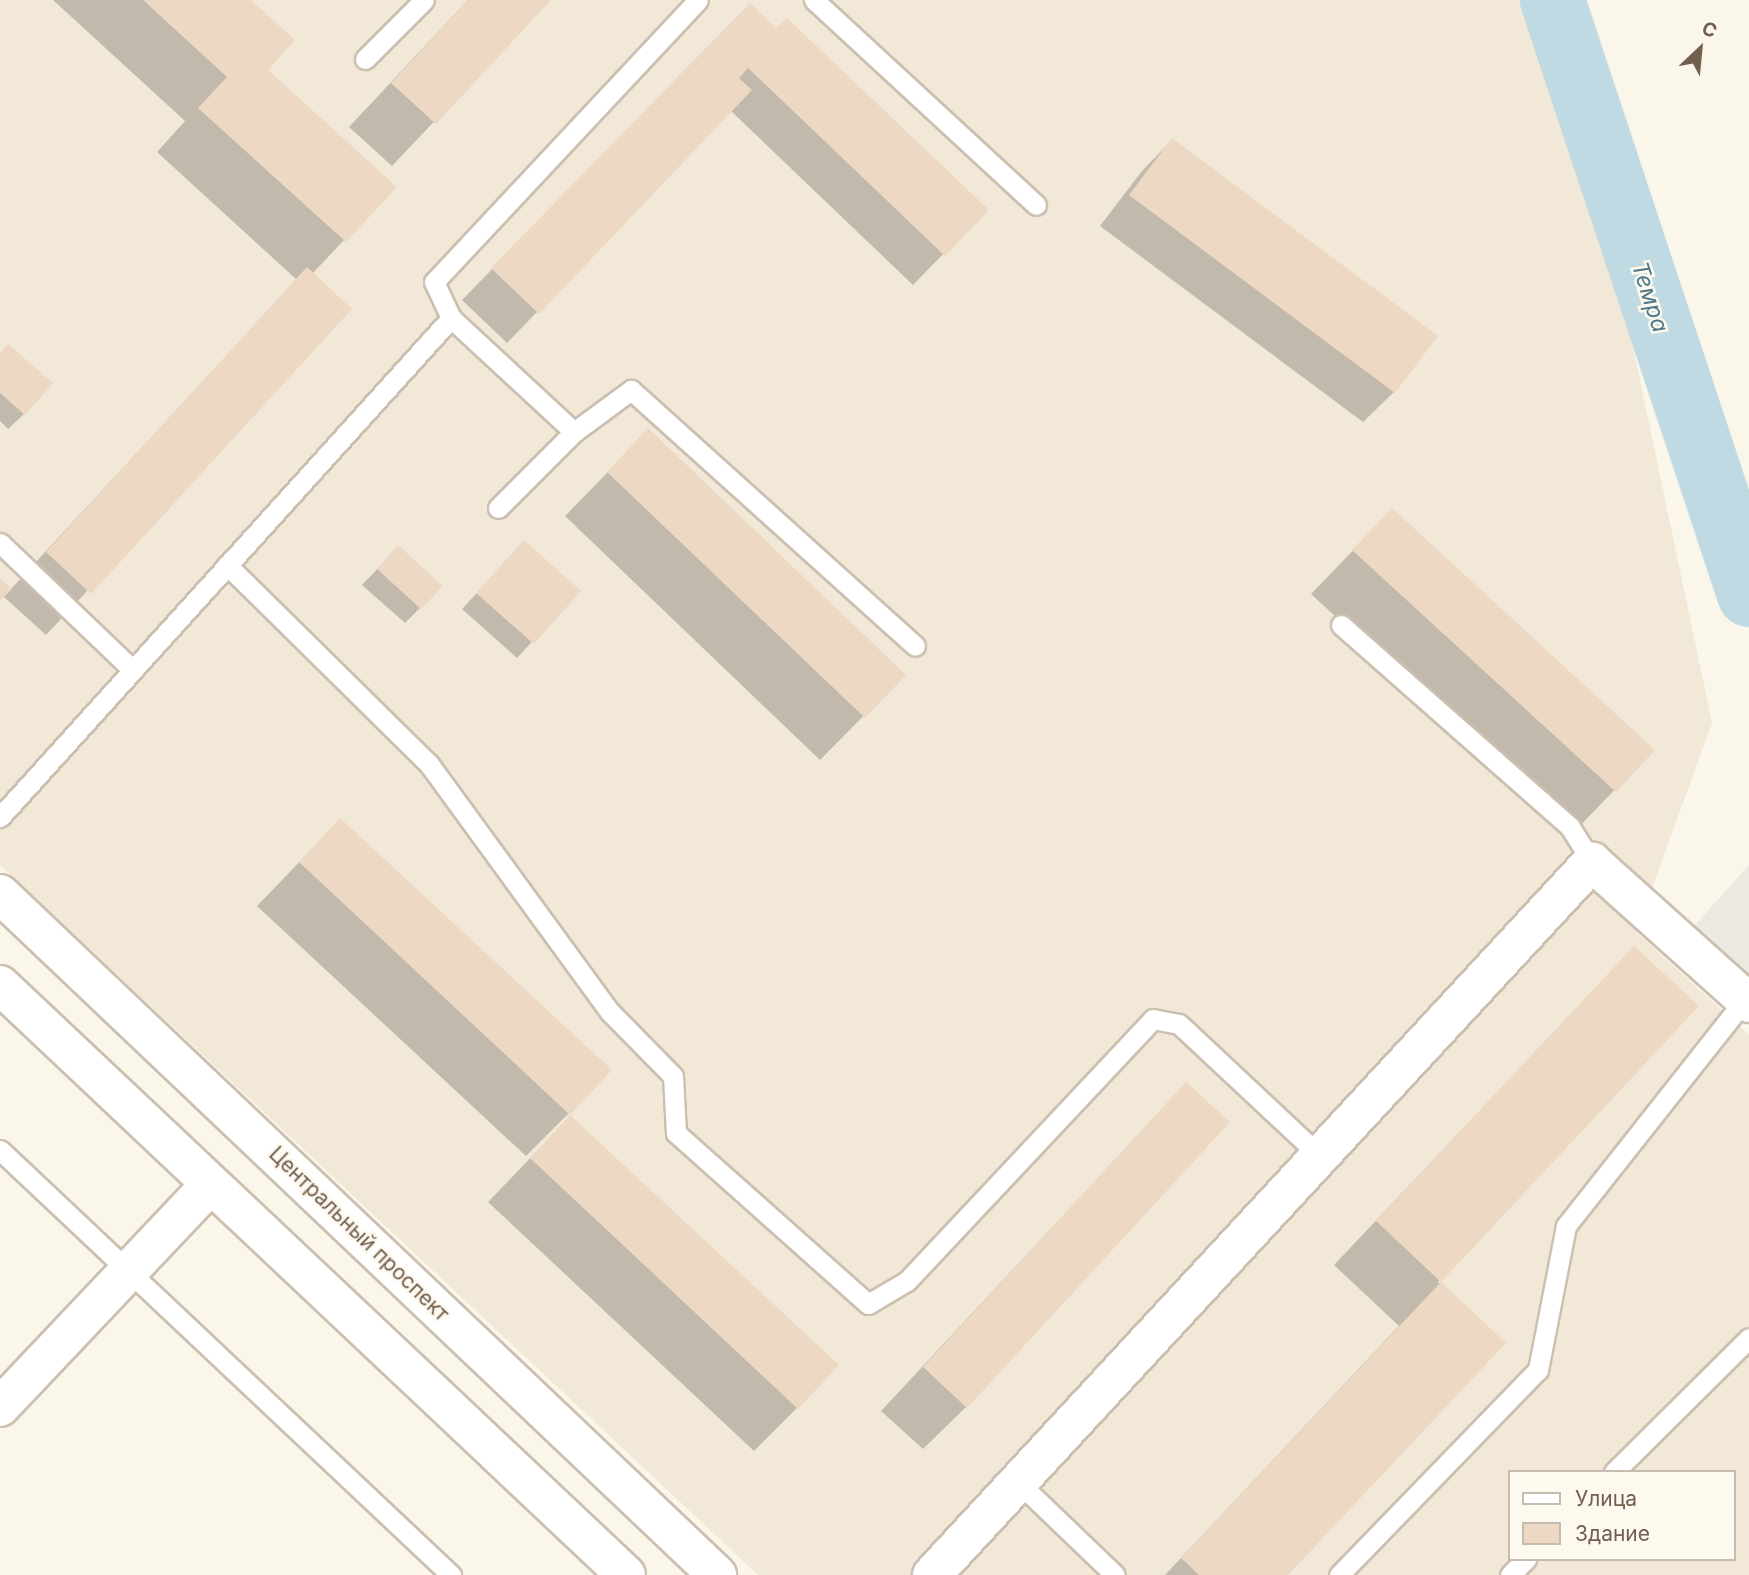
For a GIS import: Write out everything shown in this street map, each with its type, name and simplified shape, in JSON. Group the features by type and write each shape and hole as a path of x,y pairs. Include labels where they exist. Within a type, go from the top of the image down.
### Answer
{"street":[{"path":"932,1575 1592,862 1747,1001"},
{"name":"Центральный проспект","path":"0,894 717,1575"},
{"path":"0,985 209,1185 626,1575"},
{"path":"0,1407 209,1185"}],"lane":[{"path":"365,59 424,0"},
{"path":"573,432 451,318 434,282 698,0"},
{"path":"814,0 1036,205"},
{"path":"0,817 451,318"},
{"path":"498,508 573,432 631,390 915,646"},
{"path":"0,543 132,669"},
{"path":"227,565 429,764 610,1012 673,1076 676,1133 868,1304 908,1281 1153,1019 1179,1024 1320,1156"},
{"path":"1341,625 1570,827 1592,862"},
{"path":"1339,1575 1538,1370 1566,1226 1747,1001"},
{"path":"0,1150 451,1575"},
{"path":"1616,1470 1749,1338"},
{"path":"1018,1482 1115,1575"},
{"path":"1510,1575 1524,1561"}],"shaded area":[{"path":"0,0 1530,0 1614,257 1712,723 1636,932 1749,1035 1749,1575 758,1575 0,865"},
{"path":"1749,865 1749,989 1687,934"}],"building":[{"path":"143,0 251,0 295,40 268,70 397,187 346,242 198,108 227,77"},
{"path":"468,0 551,0 436,124 391,83"},
{"path":"750,3 776,28 787,18 989,210 945,256 748,68 739,78 752,90 539,314 491,268"},
{"path":"1172,138 1438,336 1395,393 1129,195"},
{"path":"307,267 352,309 91,594 46,552"},
{"path":"8,344 53,383 25,415 0,393 0,354"},
{"path":"648,428 906,675 865,718 607,472"},
{"path":"1392,508 1655,750 1616,792 1352,550"},
{"path":"524,540 581,591 534,644 476,593"},
{"path":"398,545 443,586 421,609 377,569"},
{"path":"0,578 12,589 0,601"},
{"path":"340,818 612,1070 570,1115 299,862"},
{"path":"1634,946 1699,1006 1441,1282 1376,1221"},
{"path":"1186,1082 1230,1122 967,1408 923,1367"},
{"path":"570,1115 839,1365 798,1409 530,1158"},
{"path":"1441,1282 1506,1343 1288,1575 1199,1575 1181,1558"}],"waterway":[{"name":"Темра","path":"1552,0 1749,594"}]}
